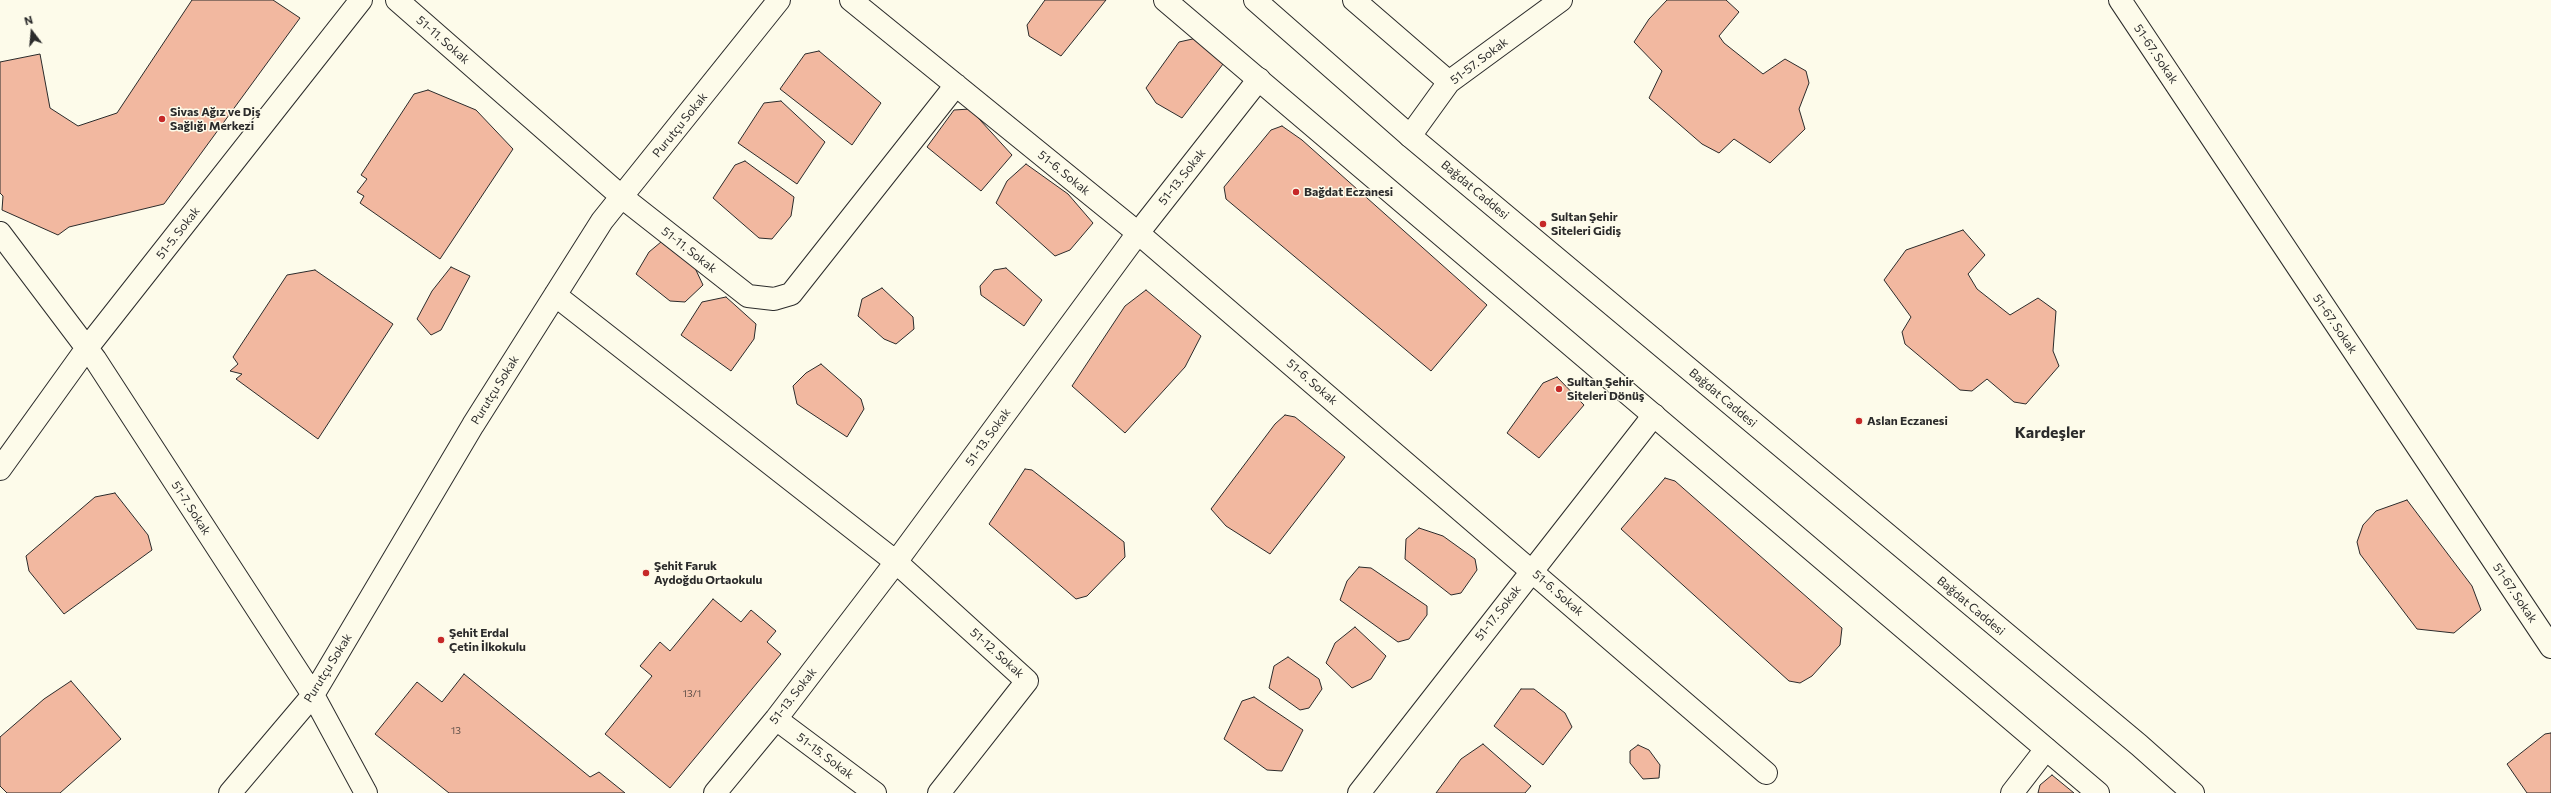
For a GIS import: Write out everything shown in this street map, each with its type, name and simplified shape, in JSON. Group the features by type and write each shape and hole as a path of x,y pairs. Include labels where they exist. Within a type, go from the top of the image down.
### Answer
{"street":[{"name":"51-5. Sokak","path":"0,469 87,348 361,0"},
{"name":"51-11. Sokak","path":"397,0 622,197 748,296 774,299 791,294 956,85"},
{"name":"Purutçu Sokak","path":"230,793 313,695 469,432 602,222 779,0"},
{"name":"51-6. Sokak","path":"851,0 1138,233 1766,773"},
{"path":"1165,0 2098,793"},
{"name":"Bağdat Caddesi","path":"1255,0 1410,136 2139,745 2193,793"},
{"path":"1354,0 1449,82"},
{"name":"51-57. Sokak","path":"1410,136 1449,82 1561,0"},
{"name":"51-67. Sokak","path":"2120,0 2551,647"},
{"name":"51-13. Sokak","path":"715,793 776,719 896,562 1138,233 1259,79"},
{"name":"51-7. Sokak","path":"0,233 87,348 313,695 366,793"},
{"path":"555,295 896,562"},
{"name":"51-17. Sokak","path":"1359,793 1531,570 1654,416"},
{"name":"51-12. Sokak","path":"896,562 1027,681 939,793"},
{"name":"51-15. Sokak","path":"776,719 875,793"},
{"path":"2012,793 2046,749"}],"building":[{"name":"Sivas Ağız ve Diş Sağlığı Merkezi","path":"192,0 273,0 300,18 164,204 69,227 58,235 2,210 3,196 0,193 0,62 40,54 50,108 78,126 117,113"},
{"path":"1045,0 1106,0 1061,56 1029,36 1027,25"},
{"path":"1667,0 1726,0 1739,12 1719,36 1724,43 1763,74 1785,59 1806,71 1809,83 1799,109 1805,129 1770,163 1734,139 1719,153 1702,144 1649,98 1662,71 1634,42 1649,19"},
{"path":"1197,38 1223,64 1182,118 1156,103 1146,88 1179,42"},
{"path":"819,51 881,103 852,145 780,89 805,54"},
{"path":"428,90 476,110 513,149 440,259 360,203 364,196 357,192 367,179 361,175 414,94"},
{"path":"781,101 825,142 797,184 738,143 764,103"},
{"path":"970,109 1012,155 981,191 927,147 954,110"},
{"path":"1282,126 1302,140 1487,305 1431,371 1226,199 1224,187 1271,130"},
{"path":"745,161 794,197 791,216 772,239 759,238 713,198 735,165"},
{"path":"1026,164 1068,194 1093,223 1070,250 1055,256 996,203 1007,181"},
{"path":"1963,230 1985,255 1968,274 1977,289 2010,315 2038,298 2056,311 2053,351 2059,366 2026,404 2014,402 1987,379 1972,391 1960,390 1905,344 1902,332 1911,317 1884,280 1906,250"},
{"path":"661,242 695,268 703,285 685,302 670,301 636,274 649,252"},
{"path":"451,267 470,276 441,330 431,335 417,319 432,291"},
{"path":"1006,268 1042,300 1024,326 981,295 980,286 994,270"},
{"path":"315,270 393,324 318,439 236,379 242,374 230,371 238,364 233,357 287,275"},
{"path":"882,288 913,317 914,329 896,344 884,339 858,316 862,299"},
{"path":"1146,290 1201,336 1185,367 1125,433 1072,386 1125,306"},
{"path":"726,297 756,324 754,339 731,371 681,335 702,302"},
{"path":"821,364 861,399 864,409 847,437 797,404 793,386 806,373"},
{"path":"1557,377 1584,405 1539,458 1507,433 1543,383"},
{"path":"1285,415 1295,417 1345,457 1270,554 1226,526 1211,509 1275,424"},
{"path":"1025,469 1032,470 1124,542 1125,557 1087,596 1076,599 989,524"},
{"path":"1665,478 1675,481 1842,628 1840,645 1812,676 1800,683 1789,681 1621,529"},
{"path":"115,493 148,535 152,550 64,614 29,571 26,556 95,497"},
{"path":"2407,500 2472,586 2481,610 2454,633 2417,629 2360,554 2357,542 2363,525 2376,511"},
{"path":"1419,528 1443,536 1475,559 1477,570 1461,593 1451,595 1405,559 1406,539"},
{"path":"1359,567 1371,568 1427,606 1427,615 1409,639 1398,642 1340,600 1347,581"},
{"name":"Şehit Faruk Aydoğdu Ortaokulu","path":"713,599 741,622 751,610 776,631 767,642 781,654 670,788 605,734 652,676 640,666 660,642 670,651"},
{"path":"1355,627 1386,656 1371,679 1352,688 1326,663 1335,643"},
{"path":"1288,657 1319,679 1322,689 1309,708 1300,710 1269,688 1274,666"},
{"name":"Şehit Erdal Çetin İlkokulu","path":"464,674 590,777 599,772 625,793 449,793 375,734 417,682 442,702"},
{"path":"71,681 121,739 60,793 7,793 0,786 0,737 44,699"},
{"path":"1521,689 1534,689 1565,713 1572,727 1543,765 1494,726"},
{"path":"1254,697 1303,730 1282,771 1267,770 1224,739 1242,701"},
{"path":"2551,733 2551,793 2527,793 2507,764 2545,734"},
{"path":"1483,744 1531,786 1525,793 1436,793 1461,759"},
{"path":"1638,745 1649,750 1660,765 1659,778 1643,779 1630,763 1630,751"},
{"path":"2052,775 2074,793 2038,793 2040,785"}],"place":[{"name":"Sivas Ağız ve Diş Sağlığı Merkezi","path":"162,119"},
{"name":"Bağdat Eczanesi","path":"1296,192"},
{"name":"Sultan Şehir Siteleri Gidiş","path":"1543,224"},
{"name":"Sultan Şehir Siteleri Dönüş","path":"1559,389"},
{"name":"Aslan Eczanesi","path":"1859,421"},
{"name":"Şehit Faruk Aydoğdu Ortaokulu","path":"646,573"},
{"name":"Şehit Erdal Çetin İlkokulu","path":"441,640"}],"district":[{"name":"Kardeşler","path":"2050,433"}]}
